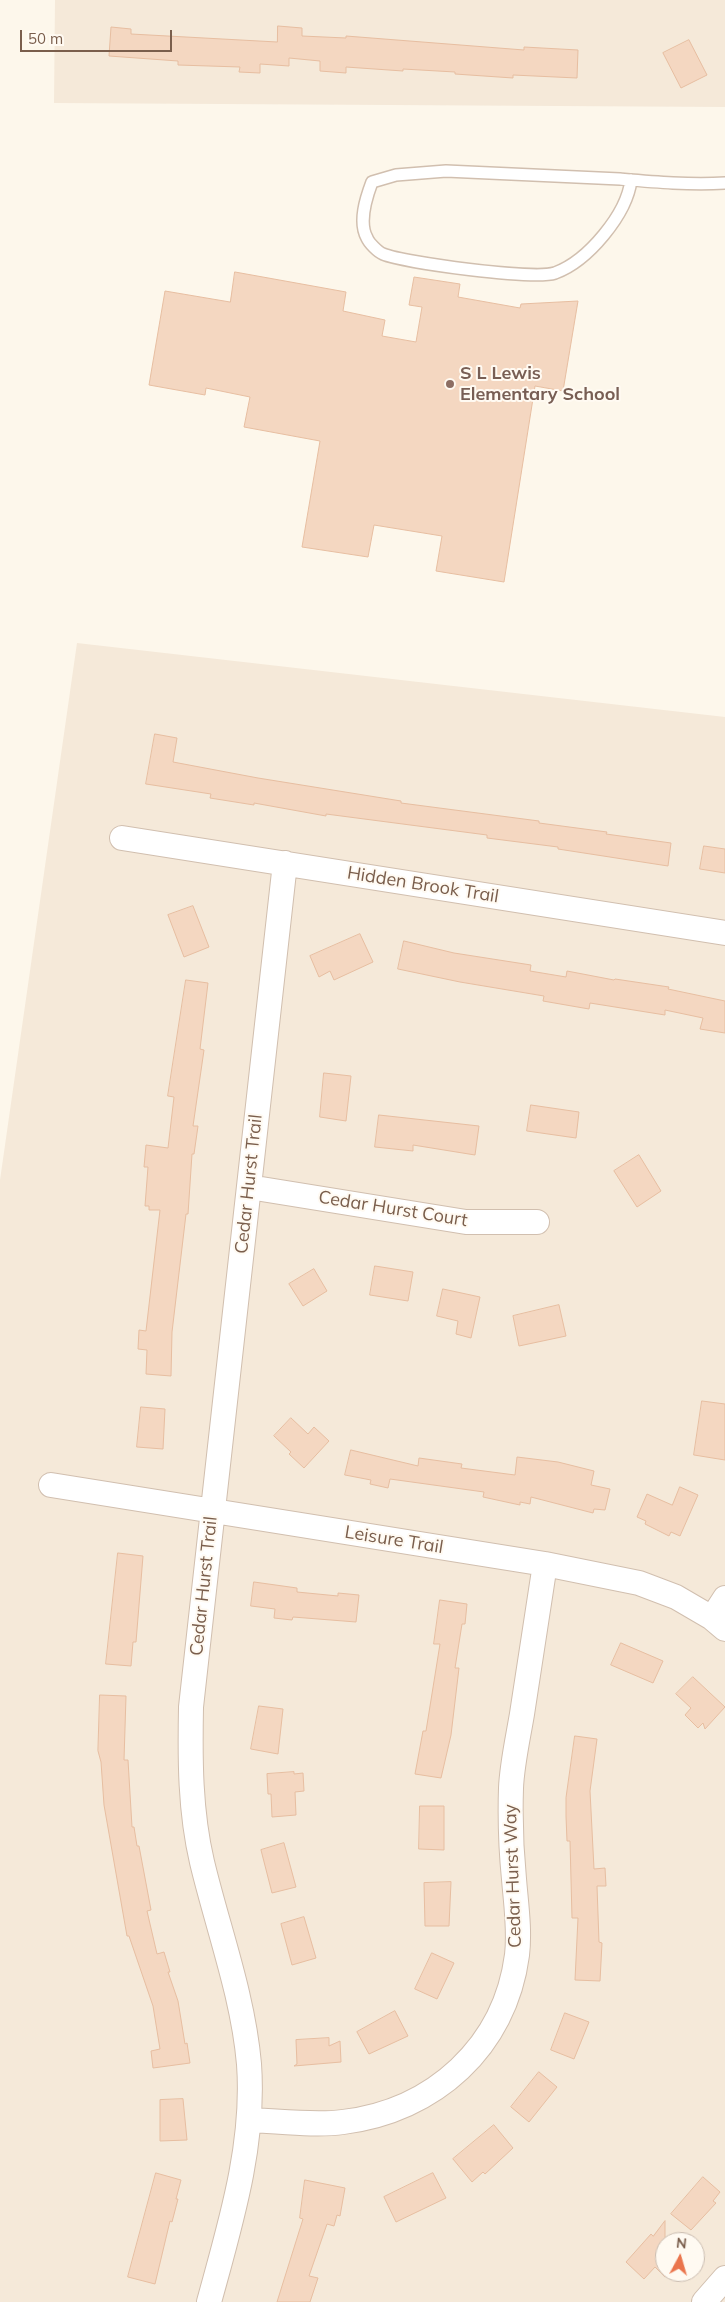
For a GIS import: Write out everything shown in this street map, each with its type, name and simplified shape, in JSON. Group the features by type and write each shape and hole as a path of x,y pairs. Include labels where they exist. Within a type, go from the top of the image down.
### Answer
{"street":[{"name":"Hidden Brook Trail","path":"122,838 725,933"},
{"name":"Cedar Hurst Trail","path":"209,2302 238,2197 249,2120 249,2066 244,2019 201,1860 190,1779 191,1707 285,863"},
{"name":"Cedar Hurst Court","path":"249,1187 466,1222 537,1222"},
{"name":"Leisure Trail","path":"50,1485 545,1564 639,1583 676,1597 718,1624"},
{"name":"Cedar Hurst Way","path":"249,2120 341,2123 370,2118 398,2109 428,2095 454,2075 477,2051 495,2023 509,1990 517,1954 518,1922 510,1834 511,1786 545,1564"},
{"path":"718,1624 725,1598"},
{"path":"704,2302 725,2278"}],"lane":[{"path":"632,180 629,194 612,224 580,260 546,275 432,264 381,253 367,238 363,222 366,196 372,182 396,176 446,171 632,180 672,184 725,183"}],"shaded area":[{"path":"55,0 725,0 725,107 54,103"},
{"path":"77,643 725,717 725,2302 0,2302 0,1180"}],"building":[{"path":"278,26 302,28 302,36 346,38 346,36 524,50 524,47 578,50 577,78 513,75 513,78 455,74 455,72 346,67 346,73 320,71 320,61 289,58 289,66 260,64 260,73 239,72 240,67 178,65 178,61 109,56 111,27 131,29 131,34 277,42"},
{"path":"689,40 707,75 681,88 663,53"},
{"path":"235,272 346,292 343,311 385,320 382,336 416,342 422,307 409,305 414,277 460,284 458,297 520,308 521,304 578,301 563,391 535,386 504,582 436,571 442,536 374,525 368,557 302,547 320,441 244,427 250,397 206,388 205,395 149,385 165,291 230,302"},
{"path":"155,734 177,738 173,762 401,801 401,803 539,821 539,823 671,843 668,866 558,849 558,847 487,838 487,835 326,814 326,816 254,803 254,805 210,798 211,794 146,784"},
{"path":"704,846 725,849 725,873 700,869"},
{"path":"193,906 209,947 184,957 168,915"},
{"path":"360,934 373,962 334,980 330,971 319,977 310,956"},
{"path":"404,941 454,953 531,965 530,971 566,977 567,971 614,980 669,987 668,989 725,1001 725,1033 700,1029 703,1018 665,1010 665,1015 590,1003 589,1009 543,1001 544,996 460,982 398,969"},
{"path":"186,980 208,983 200,1049 204,1050 193,1126 198,1126 194,1154 192,1154 188,1214 186,1214 172,1332 171,1376 146,1374 147,1350 138,1349 139,1330 146,1331 160,1210 149,1210 149,1206 145,1206 148,1167 144,1167 146,1145 168,1148 174,1097 168,1096"},
{"path":"324,1073 351,1076 346,1121 320,1117"},
{"path":"531,1105 579,1112 576,1138 527,1131"},
{"path":"379,1115 479,1126 475,1155 413,1145 413,1151 375,1147"},
{"path":"639,1155 661,1191 637,1207 614,1171"},
{"path":"375,1266 413,1272 408,1301 370,1295"},
{"path":"314,1269 327,1291 303,1306 289,1284"},
{"path":"443,1289 480,1297 471,1338 456,1334 458,1321 437,1316"},
{"path":"559,1305 566,1336 519,1346 513,1316"},
{"path":"702,1401 725,1404 725,1460 694,1455"},
{"path":"141,1407 165,1409 163,1449 137,1447"},
{"path":"291,1418 308,1434 314,1427 329,1441 304,1468 274,1436"},
{"path":"351,1450 418,1466 419,1458 462,1464 461,1468 515,1475 517,1457 558,1462 594,1471 591,1485 610,1489 605,1510 594,1509 593,1513 531,1497 530,1504 520,1502 520,1505 483,1497 484,1492 390,1479 388,1488 370,1484 371,1480 345,1475"},
{"path":"680,1487 698,1495 680,1536 671,1532 669,1536 645,1524 646,1521 637,1517 647,1494 672,1505"},
{"path":"118,1553 143,1556 136,1642 133,1642 131,1666 106,1664"},
{"path":"254,1582 297,1588 297,1592 338,1596 338,1593 359,1595 356,1622 293,1617 292,1620 274,1618 275,1609 251,1606"},
{"path":"440,1600 467,1604 465,1624 462,1624 455,1668 459,1668 451,1735 441,1778 415,1774 423,1731 426,1731 440,1644 434,1644"},
{"path":"621,1643 663,1661 653,1683 611,1665"},
{"path":"693,1677 725,1707 705,1729 703,1723 698,1728 685,1715 691,1708 676,1694"},
{"path":"100,1695 126,1696 124,1760 128,1760 132,1827 134,1827 137,1846 139,1846 151,1910 147,1911 157,1954 164,1952 170,1972 168,1972 178,2001 190,2063 153,2068 151,2051 160,2049 153,2006 129,1936 127,1936 104,1805 101,1762 98,1751"},
{"path":"259,1706 283,1709 278,1754 251,1749"},
{"path":"575,1736 597,1739 590,1791 594,1869 605,1868 606,1886 597,1886 599,1942 602,1943 600,1981 575,1980 578,1918 572,1918 570,1841 567,1841 566,1798"},
{"path":"294,1772 294,1774 303,1773 304,1791 295,1792 296,1815 272,1817 271,1794 268,1794 267,1774"},
{"path":"420,1806 444,1806 444,1850 419,1849"},
{"path":"284,1843 296,1887 272,1893 261,1850"},
{"path":"451,1882 449,1926 425,1926 424,1883"},
{"path":"304,1917 316,1958 292,1965 281,1924"},
{"path":"432,1953 454,1963 437,1999 415,1989"},
{"path":"395,2011 408,2036 369,2054 357,2032"},
{"path":"565,2013 589,2022 574,2059 551,2050"},
{"path":"329,2038 329,2046 340,2041 341,2062 294,2066 297,2064 296,2040"},
{"path":"539,2072 557,2087 529,2122 511,2107"},
{"path":"183,2099 187,2140 160,2141 160,2100"},
{"path":"494,2125 513,2148 485,2174 483,2172 472,2182 453,2159"},
{"path":"156,2173 181,2180 176,2199 178,2199 172,2222 170,2221 155,2284 128,2277"},
{"path":"433,2173 446,2198 396,2222 384,2197"},
{"path":"703,2177 720,2192 713,2201 716,2203 691,2230 671,2214"},
{"path":"305,2180 345,2188 340,2216 337,2215 334,2226 327,2224 309,2276 318,2278 310,2302 277,2302 303,2219 300,2218"},
{"path":"665,2221 665,2232 656,2232"},
{"path":"651,2234 653,2236 655,2234 655,2267 644,2279 626,2262"}],"place":[{"name":"S L Lewis Elementary School","path":"450,384"}]}
